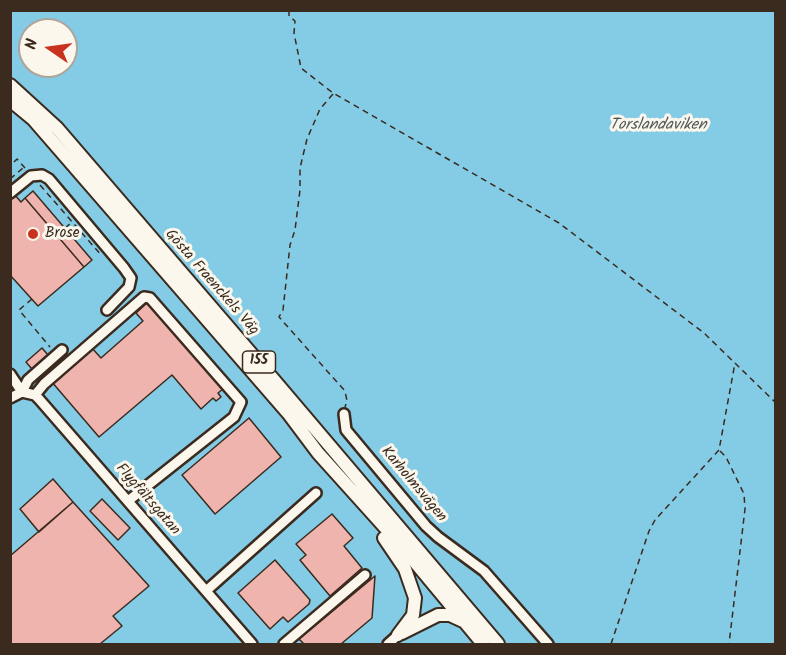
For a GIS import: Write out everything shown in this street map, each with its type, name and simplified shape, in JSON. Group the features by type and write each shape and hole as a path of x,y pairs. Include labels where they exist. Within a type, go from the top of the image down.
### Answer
{"main road":[{"name":"Gösta Fraenckels Väg","path":"10,85 57,128 498,645"},
{"name":"Gösta Fraenckels Väg","path":"10,100 33,119 288,413 318,453 399,543 483,645"},
{"path":"357,497 365,513 398,556 413,590 415,608 398,635"},
{"path":"398,635 438,615 450,615 465,622"}],"street":[{"path":"10,193 31,176 42,175 49,179 131,278 129,288 107,310"},
{"path":"10,374 22,392 35,395 44,384 144,297 150,298 241,402 234,417 128,501"},
{"path":"10,398 22,392 28,380 59,352"},
{"name":"Flygfältsgatan","path":"35,395 252,645"},
{"name":"Karholmsvägen","path":"344,414 346,430 426,526 484,571 548,645"},
{"path":"206,591 316,493"},
{"path":"284,645 365,575"},
{"path":"388,645 398,635"}],"path":[{"path":"289,10 290,16 295,21 294,33 301,68 333,93 559,223 704,333 776,403"},
{"path":"333,93 320,109 307,139 300,168 295,230 290,244 283,310 279,317 345,391 347,401 344,414"},
{"path":"10,179 24,167 17,159 14,162"},
{"path":"31,176 107,262"},
{"path":"65,228 72,222"},
{"path":"32,299 19,310 59,352"},
{"path":"612,645 649,531 655,520 719,450 735,363"},
{"path":"719,450 726,457 744,494 729,645"}],"water":[{"name":"Torslandaviken","path":"10,11 775,11 775,644 11,644"}],"building":[{"path":"33,191 92,260 84,267 25,198"},
{"name":"Brose","path":"14,194 21,202 25,198 84,267 38,306 10,275 10,197"},
{"path":"148,302 223,389 218,393 221,397 216,401 213,398 201,409 172,375 99,437 51,381 91,347 101,358 143,321 136,313"},
{"path":"42,348 48,355 32,369 26,362"},
{"path":"249,418 281,457 215,514 182,475"},
{"path":"53,479 73,502 39,532 20,509"},
{"path":"102,499 130,528 118,540 90,511"},
{"path":"73,502 149,586 113,616 122,626 100,644 10,644 10,556"},
{"path":"332,514 353,538 344,546 362,568 330,596 300,560 306,555 296,544"},
{"path":"275,560 310,600 309,604 288,622 283,617 270,629 238,593"},
{"path":"375,576 372,618 341,644 304,644 299,639"}],"place":[{"name":"Brose","path":"33,234"}]}
